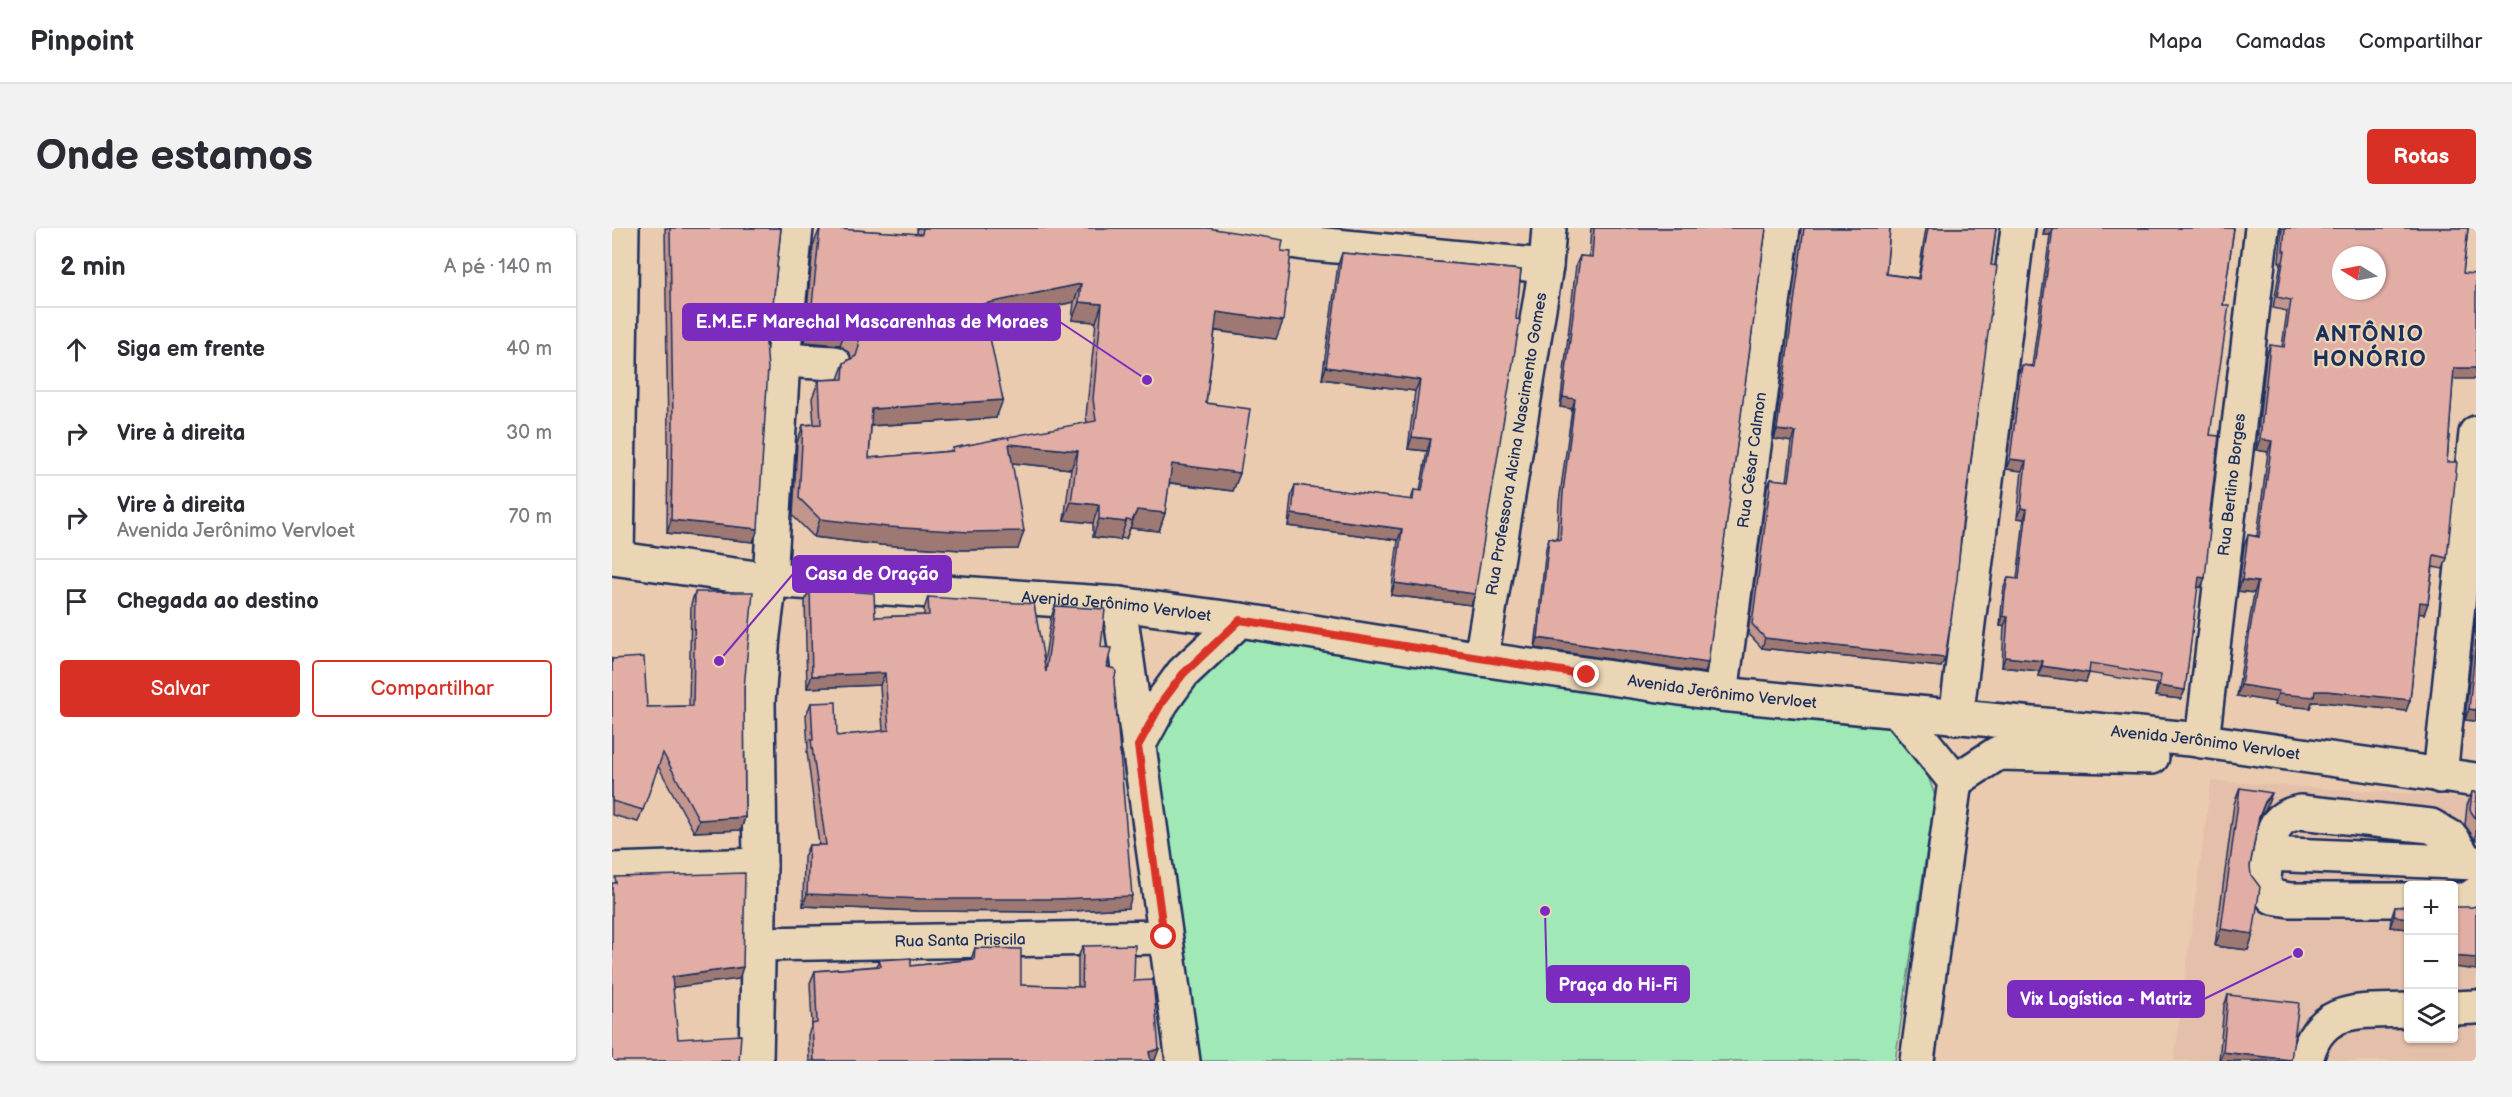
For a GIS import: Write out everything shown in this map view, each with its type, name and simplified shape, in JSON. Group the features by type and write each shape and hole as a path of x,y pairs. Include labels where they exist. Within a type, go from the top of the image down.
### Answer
{"street":[{"path":"614,558 622,228"},
{"path":"756,1061 760,865 758,702 762,635 770,580 783,360 796,228"},
{"path":"1206,228 1305,235 1546,266"},
{"name":"Rua Professora Alcina Nascimento Gomes","path":"1480,659 1546,266 1549,228"},
{"name":"Rua César Calmon","path":"1721,694 1783,228"},
{"path":"1956,718 2018,228"},
{"name":"Rua Bertino Borges","path":"2196,740 2262,228"},
{"path":"783,360 834,363"},
{"path":"2440,776 2476,433"},
{"name":"Avenida Jerônimo Vervloet","path":"614,558 770,580 1119,604 1240,620 1480,659 1721,694 2196,740 2476,780"},
{"path":"1119,604 1183,1061"},
{"path":"1138,746 1162,702 1183,674 1240,620"},
{"path":"1900,713 1955,781 1917,1061"},
{"path":"1955,781 1998,753 2151,757 2196,740"},
{"path":"2404,900 2290,900 2273,897 2263,885 2266,854 2277,822 2287,814 2300,812 2431,826 2452,838 2471,862"},
{"path":"2266,854 2471,862"},
{"path":"612,870 760,865"},
{"path":"2458,900 2467,900 2476,894"},
{"name":"Rua Santa Priscila","path":"758,944 1164,937"},
{"path":"2458,1008 2476,1007"},
{"path":"2306,1061 2309,1047 2323,1026 2346,1012 2404,1010"}],"shaded area":[{"path":"2211,781 2433,795 2476,801 2476,1061 2174,1061"}],"green space":[{"path":"1230,637 1892,728 1922,759 1935,796 1895,1061 1187,1061 1155,724"}],"building":[{"path":"670,228 781,228 770,332 765,331 768,368 758,529 671,520 673,423"},
{"path":"820,228 922,234 923,228 1208,228 1283,240 1281,251 1291,252 1283,321 1217,312 1206,403 1250,409 1240,473 1172,464 1165,513 1137,510 1132,521 1126,520 1126,522 1099,519 1099,505 1071,502 1078,451 1009,444 1024,531 969,532 888,527 820,519 799,498 803,425 821,424 819,380 843,379 844,363 856,356 859,346 857,336 847,327 810,324","holes":["1081,284 1079,302 1102,304 1093,399 1096,421 953,448 953,451 869,458 872,409 1003,400 983,304"]},
{"path":"1594,228 1766,228 1708,663 1538,638 1549,538 1560,540 1563,492 1575,399 1563,397 1580,256 1592,257"},
{"path":"1804,228 1890,228 1886,274 1919,279 1928,228 1996,228 1991,265 1997,266 1945,658 1765,638 1752,624 1771,479 1789,481 1796,432 1777,430"},
{"path":"2053,228 2234,228 2223,305 2229,305 2210,435 2219,436 2208,529 2210,530 2205,578 2199,577 2185,690 2159,686 2161,675 2090,663 2089,673 2042,666 2043,661 2005,657 2008,617 2003,616 2005,593 2008,578 2019,579 2027,509 2021,508 2026,461 2010,459 2022,365 2034,367"},
{"path":"2285,228 2468,228 2463,273 2476,274 2476,368 2454,368 2447,462 2457,462 2447,558 2434,555 2428,603 2420,602 2410,700 2327,691 2315,691 2314,697 2278,694 2279,691 2241,685 2258,582 2242,580 2248,535 2259,537 2272,441 2260,439 2270,345 2284,347 2291,300 2277,297 2285,251 2283,251"},
{"path":"1342,253 1521,270 1516,319 1520,320 1475,594 1395,583 1402,529 1292,514 1295,485 1413,500 1414,490 1422,491 1431,439 1412,437 1420,380 1326,367"},
{"path":"810,589 874,593 875,617 929,615 928,597 1034,604 1046,672 1055,606 1105,609 1101,647 1111,648 1107,667 1115,669 1116,672 1114,681 1132,896 1057,899 922,899 807,894 809,845 826,845 811,740 813,740 811,703 836,702 837,736 889,730 885,673 812,676"},
{"path":"695,592 753,592 744,688 745,817 699,820 663,753 643,810 612,801 612,659 644,657 647,707 693,706"},
{"path":"2476,640 2476,710 2469,709"},
{"path":"2240,788 2272,793 2265,802 2259,817 2250,866 2251,875 2260,887 2253,934 2221,929"},
{"path":"2472,792 2476,792 2476,819 2470,810"},
{"path":"745,873 743,967 672,977 678,1039 741,1035 739,1061 612,1061 612,883 616,883 615,877"},
{"path":"2404,906 2404,917 2394,916 2395,907"},
{"path":"2476,906 2476,958 2458,956 2458,907"},
{"path":"1135,945 1134,981 1153,980 1159,1049 1149,1052 1151,1061 814,1061 812,1024 817,1023 815,971 881,966 879,960 911,958 911,966 974,959 975,948 1021,949 1021,985 1082,987 1083,946"},
{"path":"2228,995 2299,1003 2291,1060 2223,1052"}],"place":[{"name":"E.M.E.F Marechal Mascarenhas de Moraes","path":"1147,380"},
{"name":"Casa de Oração","path":"719,661"},
{"name":"Praça do Hi-Fi","path":"1545,911"},
{"name":"Vix Logística - Matriz","path":"2298,953"}],"district":[{"name":"ANTÔNIO HONÓRIO","path":"2370,346"}],"route":[{"path":"1164,937 1138,746 1162,702 1183,674 1240,620 1587,675"}]}
